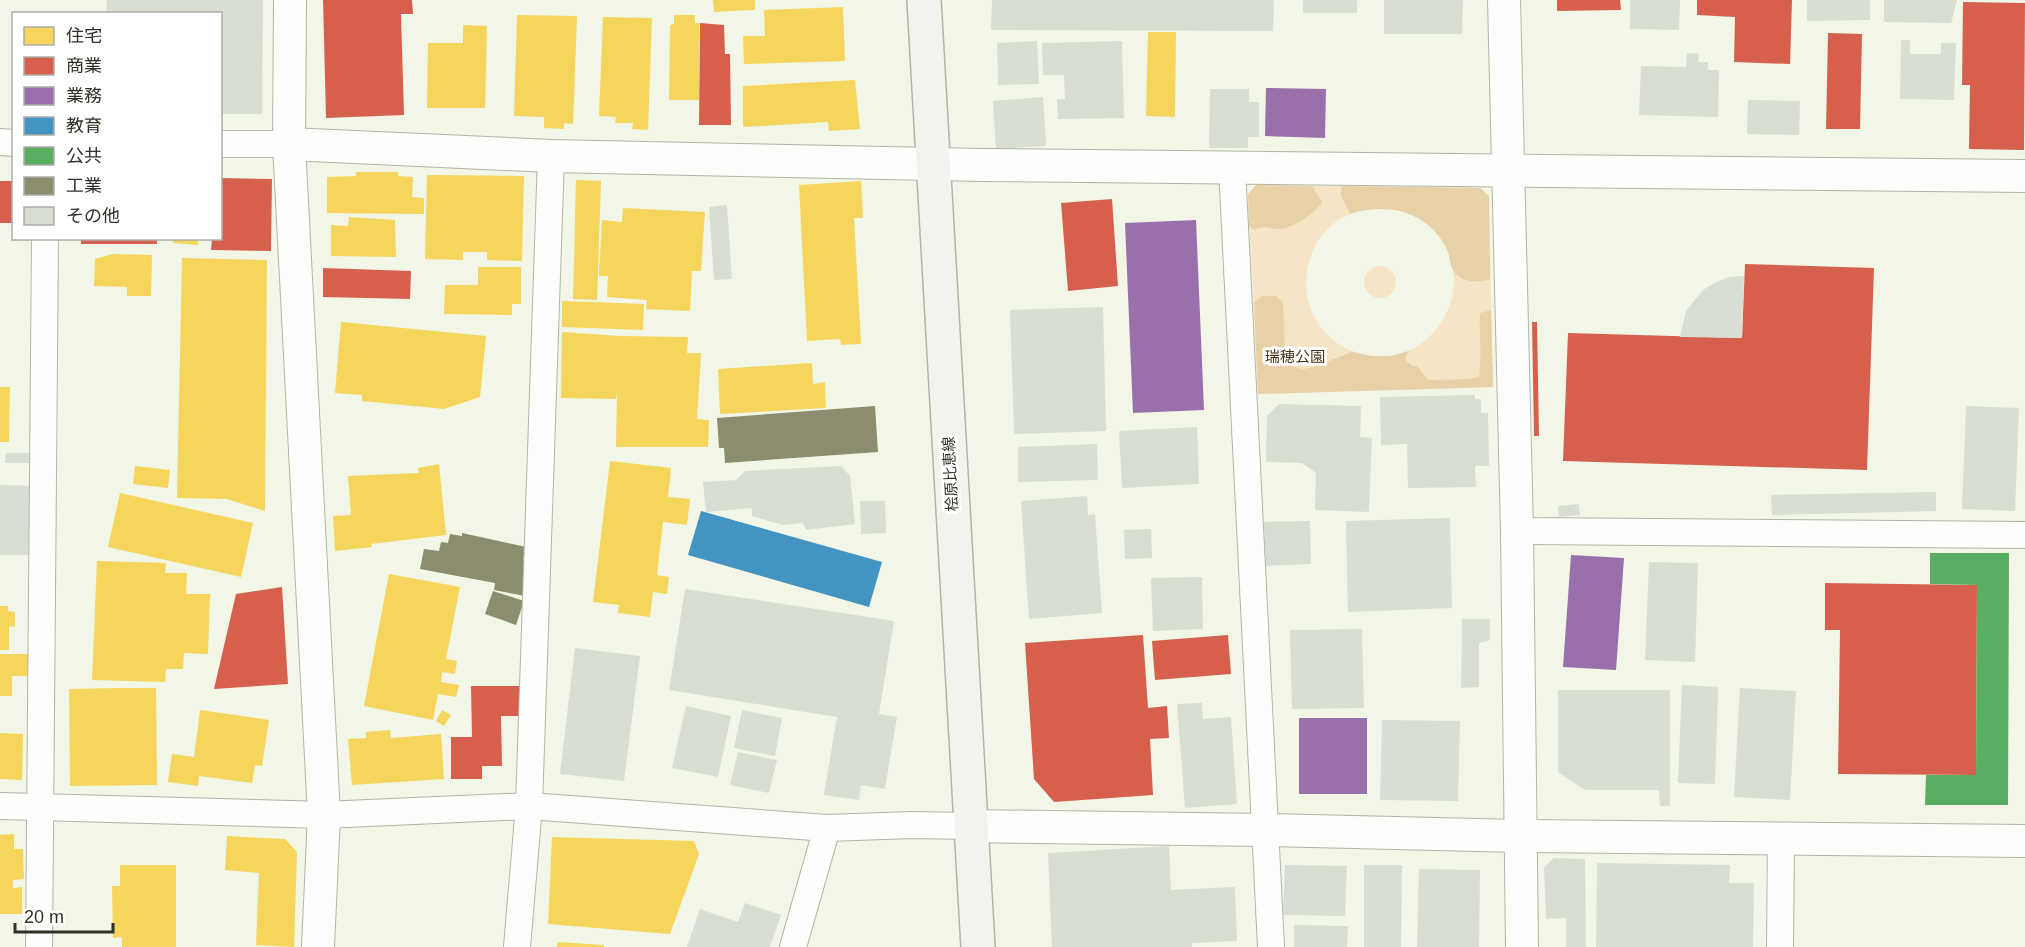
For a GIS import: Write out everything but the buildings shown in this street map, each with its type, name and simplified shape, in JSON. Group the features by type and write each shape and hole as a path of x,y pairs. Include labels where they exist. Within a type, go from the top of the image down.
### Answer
{"main road":[{"name":"桧原比恵線","path":"924,0 978,947"}],"street":[{"path":"290,0 289,144 324,815 318,947"},
{"path":"1504,0 1517,531 1522,947"},
{"path":"222,144 289,144 551,156 983,165 2025,176"},
{"path":"517,947 529,806 551,156"},
{"path":"1232,167 1271,947"},
{"path":"39,947 45,240"},
{"path":"1517,531 2025,535"},
{"path":"0,806 324,815 529,806 827,828 912,825 1519,836 2025,841"},
{"path":"793,947 827,828"},
{"path":"1780,947 1781,837"}],"green space":[{"name":"瑞穂公園","path":"1256,185 1480,188 1489,196 1493,387 1258,394 1248,194","holes":["1388,208 1422,221 1442,240 1452,262 1454,287 1448,310 1434,331 1415,347 1391,355 1362,354 1336,342 1320,326 1306,290 1307,274 1316,244 1337,221 1352,213"]},
{"path":"1380,266 1391,271 1396,282 1391,293 1380,298 1369,293 1364,282 1369,271"}],"shaded area":[{"path":"1256,185 1312,186 1322,202 1310,214 1287,228 1261,227 1254,230 1249,226 1248,194"},
{"path":"1342,186 1480,188 1489,196 1490,279 1470,281 1456,274 1440,238 1431,227 1407,213 1379,209 1350,214 1341,195"},
{"path":"1262,296 1276,296 1283,302 1285,355 1293,367 1304,369 1352,352 1371,356 1391,356 1409,351 1405,359 1411,365 1418,367 1428,380 1479,377 1480,313 1491,310 1493,387 1258,394 1254,303"}]}
